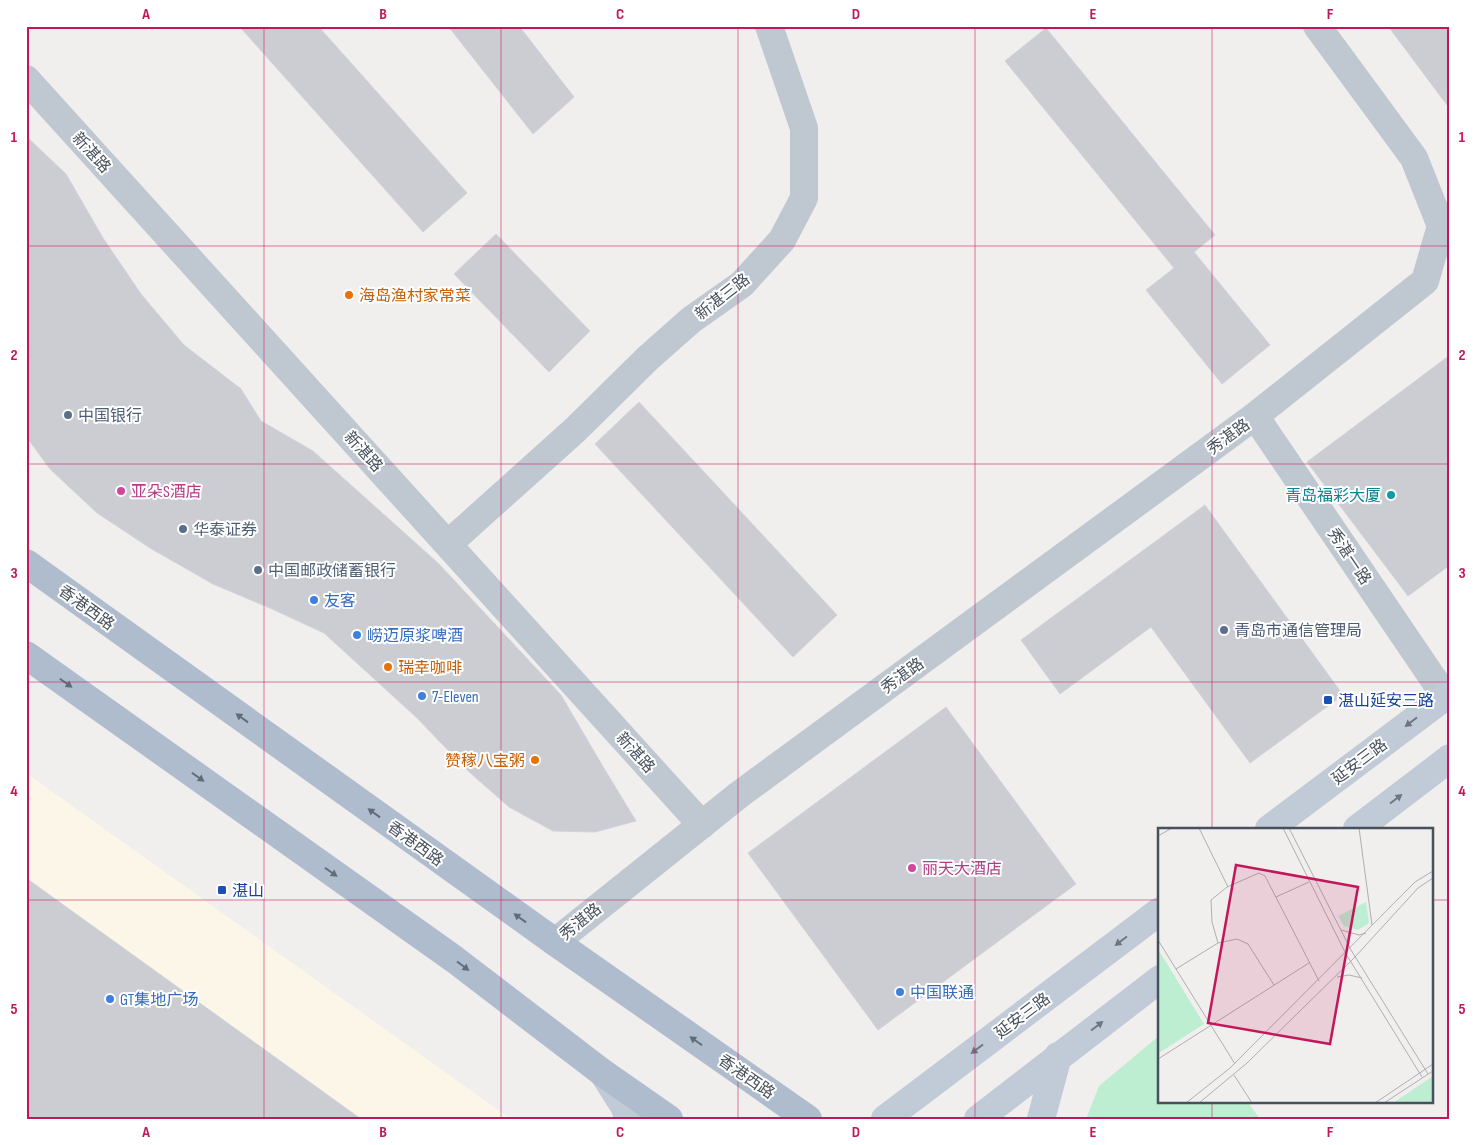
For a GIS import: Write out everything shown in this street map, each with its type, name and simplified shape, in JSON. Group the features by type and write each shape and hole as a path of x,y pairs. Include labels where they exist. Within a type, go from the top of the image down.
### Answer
{"main road":[{"name":"香港西路","path":"26,563 555,942 808,1119"},
{"path":"26,655 454,960 604,1073 669,1119"},
{"name":"延安三路","path":"1270,828 1448,694"},
{"path":"1358,828 1450,758"},
{"name":"延安三路","path":"885,1119 1158,913"},
{"path":"978,1119 1158,981"},
{"path":"1041,1119 1058,1056"},
{"path":"604,1073 624,1106 629,1119"}],"street":[{"name":"新湛三路","path":"448,544 575,430 648,358 691,320 742,284 782,240 804,198 804,128 769,26"},
{"name":"秀湛路","path":"555,942 740,794 1255,416 1425,281 1441,226 1414,158 1317,26"},
{"name":"新湛路","path":"26,79 702,824"},
{"name":"秀湛一路","path":"1255,416 1448,694"}],"shaded area":[{"path":"26,773 511,1119 26,1119"}],"green space":[{"path":"1158,1037 1158,1102 1248,1102 1260,1119 1086,1119 1099,1086"}],"building":[{"path":"239,26 318,26 467,193 423,232"},
{"path":"448,26 519,26 574,97 533,134"},
{"path":"1388,26 1450,26 1450,109"},
{"path":"1046,28 1215,235 1194,252 1270,345 1222,384 1146,290 1174,268 1005,61"},
{"path":"26,136 66,174 103,238 141,294 184,345 241,389 261,421 313,451 438,563 561,695 636,821 595,832 553,831 509,807 467,770 416,717 324,633 213,584 150,548 97,513 50,469 26,436"},
{"path":"496,234 590,331 549,372 454,274"},
{"name":"青岛福彩大厦","path":"1450,355 1450,565 1408,596 1307,462"},
{"path":"639,402 837,615 793,657 595,444"},
{"name":"青岛市通信管理局","path":"1205,505 1343,695 1250,763 1151,627 1060,694 1021,640"},
{"name":"丽天大酒店","path":"946,707 1076,884 878,1030 748,853"},
{"name":"GT集地广场","path":"26,878 361,1119 26,1119"}],"place":[{"name":"海岛渔村家常菜","path":"349,295"},
{"name":"中国银行","path":"68,415"},
{"name":"亚朵S酒店","path":"121,491"},
{"name":"青岛福彩大厦","path":"1391,495"},
{"name":"华泰证券","path":"183,529"},
{"name":"中国邮政储蓄银行","path":"258,570"},
{"name":"友客","path":"314,600"},
{"name":"青岛市通信管理局","path":"1224,630"},
{"name":"崂迈原浆啤酒","path":"357,635"},
{"name":"瑞幸咖啡","path":"388,667"},
{"name":"7-Eleven","path":"422,696"},
{"name":"湛山延安三路","path":"1328,700"},
{"name":"赞稼八宝粥","path":"535,760"},
{"name":"丽天大酒店","path":"912,868"},
{"name":"湛山","path":"222,890"},
{"name":"中国联通","path":"900,992"},
{"name":"GT集地广场","path":"110,999"}]}
